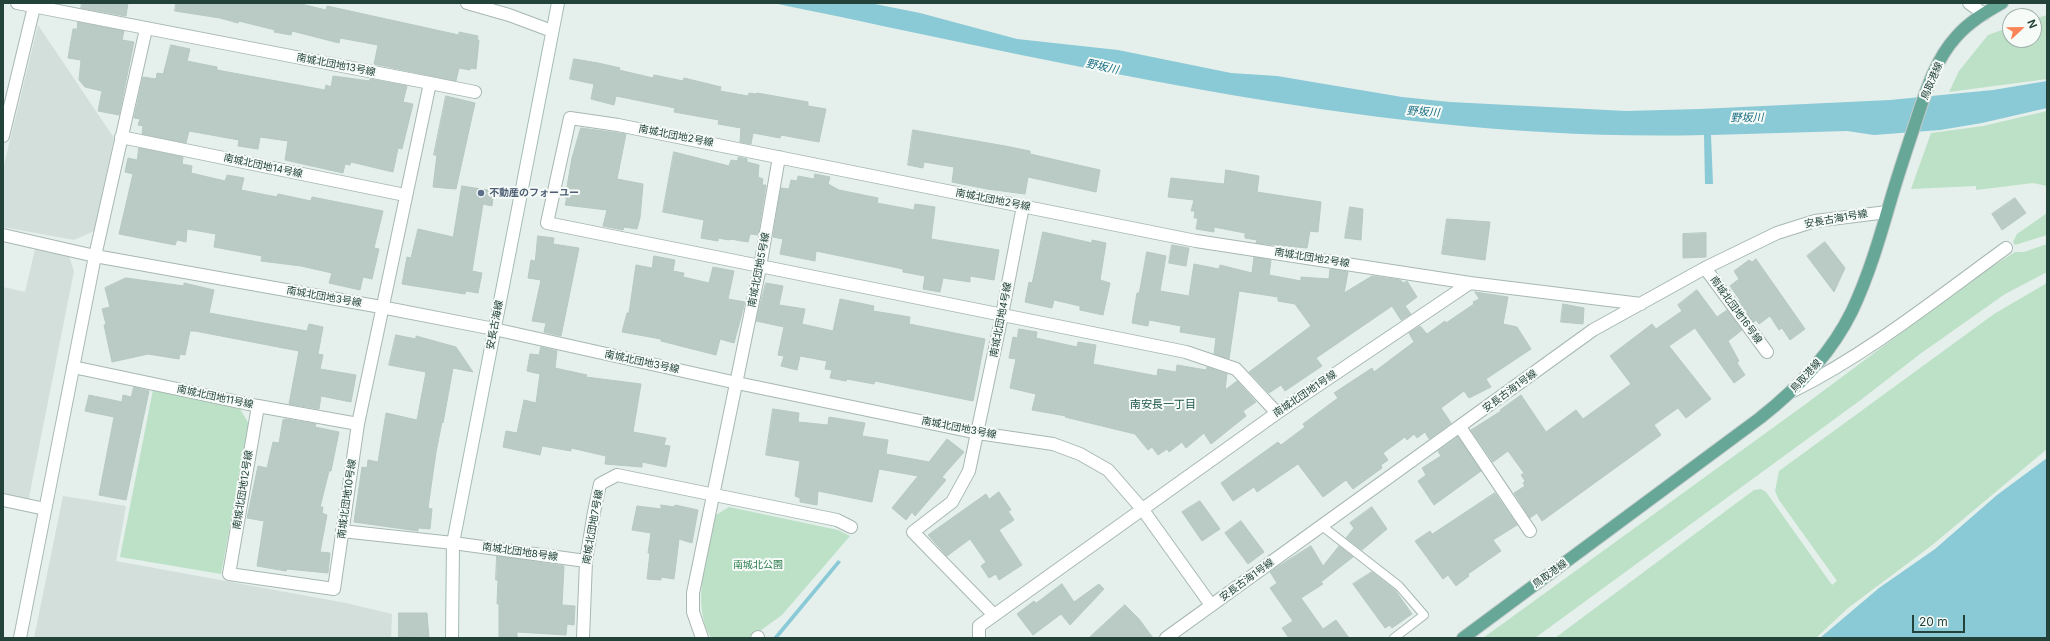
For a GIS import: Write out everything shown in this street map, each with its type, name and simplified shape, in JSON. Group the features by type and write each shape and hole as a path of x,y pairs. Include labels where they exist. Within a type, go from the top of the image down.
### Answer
{"main road":[{"name":"鳥取港線","path":"1463,638 1760,418 1792,391 1819,361 1852,312 1869,272 1894,189 1928,87 1942,57 1956,37 1984,14 2002,3"}],"street":[{"name":"南城北団地13号線","path":"17,3 475,92"},
{"path":"467,3 509,15 552,31"},
{"path":"1969,3 1984,14"},
{"path":"3,136 34,7"},
{"name":"安長古海線","path":"452,638 453,543 557,9"},
{"path":"20,638 95,256 146,29"},
{"path":"381,307 430,83"},
{"name":"南城北団地2号線","path":"1277,413 1236,369 1186,352 547,223 570,118 618,125 1196,241 1470,282 1641,304"},
{"name":"南城北団地14号線","path":"121,137 405,195"},
{"name":"南城北団地5号線","path":"737,383 760,267 779,157"},
{"name":"南城北団地4号線","path":"994,615 913,532 952,502 959,492 969,470 978,433 1023,206"},
{"name":"安長古海1号線","path":"1166,638 1593,330 1706,268 1754,244 1796,226 1826,219 1887,212"},
{"name":"南城北団地3号線","path":"3,235 95,256 381,307 494,329 737,383 978,433 1053,444 1080,454 1108,470 1143,510 1211,605"},
{"path":"1792,391 1822,376 1856,355 2006,248"},
{"name":"南城北団地16号線","path":"1706,268 1767,352"},
{"name":"南城北団地1号線","path":"979,638 979,626 994,615 1277,413 1470,282"},
{"name":"南城北団地10号線","path":"230,574 334,589 358,424 381,307"},
{"name":"南城北団地11号線","path":"73,367 258,406 358,424"},
{"path":"702,638 693,612 693,593 712,496 737,383"},
{"name":"南城北団地12号線","path":"230,574 258,406"},
{"path":"1460,426 1530,530"},
{"name":"南城北団地7号線","path":"583,638 586,561 594,512 600,484 617,475 712,496 837,520 851,527"},
{"path":"3,500 45,509"},
{"name":"南城北団地8号線","path":"342,531 453,543 586,561"}],"lane":[{"path":"1322,526 1398,586 1424,615 1394,638"}],"shaded area":[{"path":"38,25 114,138 94,231 74,240 3,227 3,169"},
{"path":"35,249 69,256 74,271 28,502 3,496 3,287 25,292"},
{"path":"63,496 126,506 116,561 346,603 392,614 391,638 34,638"}],"green space":[{"path":"2047,15 2047,79 1949,92 1959,71 1988,35 2002,30 2002,48 2042,48 2042,17"},
{"path":"2047,111 2047,186 2033,183 1976,190 1976,186 1911,189 1931,133 1983,126"},
{"path":"2047,213 2047,235 2015,245 2013,242 2017,234"},
{"path":"2047,244 2047,272 2005,294 1920,354 1862,399 1535,638 1483,638 1803,406 1976,277 2015,252 2024,252"},
{"path":"2047,283 2047,449 1931,546 1848,608 1816,638 1555,638 1754,490 1761,489 1766,492 1832,585 1837,581 1779,500 1775,491 1779,471 1994,314"},
{"path":"153,390 240,409 249,424 221,574 120,557"},
{"name":"南城北公園","path":"729,507 838,530 850,536 782,615 750,638 711,638 705,624 702,609 701,593 705,561 716,515"}],"water":[{"name":"野坂川","path":"773,3 870,3 920,13 1017,39 1118,50 1231,73 1277,76 1402,97 1450,102 1626,111 1700,109 1890,100 1993,90 2047,81 2047,108 1982,123 1940,130 1874,135 1847,131 1711,135 1713,184 1705,184 1704,135 1586,134 1469,127 1352,113 1236,96 1119,75"},
{"path":"2047,458 2047,638 1820,638 1879,588 1935,549 1997,495"},
{"path":"838,560 841,562 778,638 773,638"}],"building":[{"path":"82,3 128,3 126,16 81,8"},
{"path":"176,3 297,3 326,10 327,6 459,35 459,32 478,36 477,40 479,40 476,69 470,68 470,70 459,68 456,81 374,64 378,45 340,38 339,43 292,31 291,35 274,32 275,30 239,21 238,23 220,18 175,11"},
{"path":"78,22 124,31 122,40 134,42 119,115 98,111 102,91 85,87 79,80 81,60 68,58 73,29 77,29"},
{"path":"171,45 190,49 187,61 217,67 217,70 325,90 326,85 331,87 333,76 370,81 370,79 407,86 403,102 413,104 402,149 398,148 393,172 351,162 350,165 345,164 343,173 285,160 288,141 260,137 258,149 238,146 239,140 189,131 186,143 142,134 143,126 138,125 140,119 134,118 143,77 156,79 157,73 163,74"},
{"path":"574,59 620,68 619,70 653,78 654,75 683,81 684,78 721,87 720,91 748,96 749,93 757,93 808,102 808,106 826,109 819,142 781,135 780,138 753,133 751,144 740,142 741,128 718,124 719,120 674,112 675,108 616,96 614,105 591,99 594,84 570,79"},
{"path":"446,96 475,103 456,189 433,187 437,155 434,155"},
{"path":"581,128 626,134 617,179 643,184 640,218 637,229 624,227 623,230 603,226 607,210 565,205 572,158"},
{"path":"913,130 1030,151 1030,154 1100,170 1096,192 1028,177 1025,194 987,189 952,182 954,167 924,162 923,168 908,165"},
{"path":"139,148 183,157 182,164 192,166 191,173 225,181 227,175 244,178 241,190 277,197 278,194 311,201 312,197 383,211 374,248 379,249 372,279 363,277 360,290 329,283 332,273 301,266 261,261 262,256 214,247 216,234 187,229 186,242 177,240 175,245 119,234 133,174 125,172 128,158 137,160"},
{"path":"674,152 729,166 731,160 738,161 738,157 747,159 747,162 759,165 758,177 763,179 762,185 766,185 758,235 750,234 748,242 718,238 718,241 701,238 704,220 663,212"},
{"path":"1226,170 1259,176 1257,192 1321,202 1318,232 1310,231 1307,248 1256,243 1257,240 1245,238 1245,233 1214,227 1214,232 1196,229 1198,218 1194,218 1195,211 1191,211 1194,200 1168,197 1171,178 1224,184"},
{"path":"815,174 830,177 828,184 839,190 878,198 877,203 914,210 915,204 935,207 931,239 999,250 994,280 970,276 970,282 943,278 940,292 923,289 925,276 903,272 903,269 816,251 815,261 780,254 783,239 773,237 781,188 789,189 791,180 797,181 798,176 814,179"},
{"path":"462,186 494,191 492,206 483,204 472,271 482,273 478,293 466,291 465,294 402,284 407,257 411,258 418,229 453,237"},
{"path":"2015,198 2026,213 2002,230 1992,214"},
{"path":"1350,207 1363,209 1361,240 1345,238"},
{"path":"1447,219 1490,222 1485,260 1442,254"},
{"path":"1043,232 1092,243 1092,240 1106,243 1100,280 1110,283 1103,315 1080,310 1080,306 1054,300 1052,308 1025,302 1029,282 1032,283"},
{"path":"1706,233 1706,257 1683,258 1683,234"},
{"path":"538,236 554,238 553,244 579,248 561,336 544,332 546,323 532,321 541,280 528,278 531,260 535,261"},
{"path":"1825,242 1845,268 1834,292 1807,256"},
{"path":"1172,245 1189,248 1186,266 1169,263"},
{"path":"1147,252 1166,256 1160,291 1189,296 1194,264 1219,269 1220,265 1252,273 1254,257 1271,260 1269,275 1301,281 1301,277 1329,279 1330,269 1348,272 1344,293 1372,276 1400,280 1404,283 1407,281 1417,297 1405,306 1411,314 1401,320 1392,306 1316,358 1322,366 1285,391 1281,385 1269,393 1249,372 1311,326 1295,304 1278,301 1278,297 1239,291 1229,359 1214,354 1216,338 1180,332 1181,326 1149,320 1148,326 1132,323 1137,293 1139,293"},
{"path":"654,256 675,260 673,271 684,273 683,277 709,283 713,267 734,271 728,299 745,302 734,343 720,339 716,355 661,341 661,339 622,332 627,313 629,313 636,265 652,268"},
{"path":"1756,259 1805,329 1790,340 1782,328 1779,330 1770,316 1759,324 1756,320 1754,322 1730,286 1739,279 1734,271 1749,260 1752,262"},
{"path":"126,278 184,286 184,283 214,290 209,313 307,331 309,324 323,327 318,354 323,355 320,369 356,375 351,402 321,396 319,409 289,404 299,351 195,331 190,331 185,355 180,354 179,359 148,354 112,362 102,309 110,307 105,288"},
{"path":"766,283 783,286 779,305 805,309 802,324 833,331 840,299 874,306 873,311 910,317 909,324 985,339 973,401 875,381 874,384 847,379 846,381 830,378 832,370 825,369 827,361 800,356 797,370 781,366 784,356 778,355 784,327 756,321"},
{"path":"1697,290 1717,317 1727,310 1742,330 1728,341 1739,361 1737,363 1745,375 1734,383 1695,328 1669,346 1711,399 1686,418 1678,408 1654,425 1661,435 1542,521 1537,513 1530,518 1514,493 1525,486 1523,483 1525,481 1521,475 1524,473 1508,451 1493,462 1471,430 1501,411 1500,410 1521,395 1546,432 1576,410 1583,419 1631,384 1610,356 1652,324 1656,329 1682,311 1678,305"},
{"path":"1475,292 1508,297 1503,324 1517,327 1531,349 1486,379 1491,387 1469,398 1464,391 1441,408 1451,423 1429,439 1425,432 1417,438 1414,434 1407,440 1405,437 1383,453 1388,460 1381,465 1382,468 1353,489 1346,480 1323,497 1298,464 1257,492 1254,487 1233,501 1221,483 1278,442 1281,445 1305,427 1303,424 1338,398 1334,393 1372,368 1374,372 1414,342 1409,333 1420,326 1427,334 1445,321 1446,323 1474,304 1473,302 1479,299"},
{"path":"1563,304 1584,308 1583,324 1561,322"},
{"path":"1019,329 1037,332 1036,338 1077,347 1078,342 1096,345 1093,364 1157,376 1158,369 1176,372 1177,365 1206,370 1207,367 1227,374 1225,390 1237,381 1256,402 1243,411 1246,416 1211,444 1204,433 1186,448 1182,442 1169,452 1167,449 1158,455 1152,447 1148,450 1135,434 1065,417 1066,416 1032,410 1036,394 1010,388 1016,359 1009,358 1013,337 1017,338"},
{"path":"396,335 416,339 416,336 456,347 473,372 453,368 436,452 428,508 432,509 430,529 418,528 418,531 354,522 362,467 367,468 368,460 378,462 386,413 417,420 426,372 389,365"},
{"path":"541,347 557,351 555,368 587,375 586,377 641,384 633,432 666,438 664,445 670,446 666,467 642,462 642,467 605,464 606,456 571,448 571,451 542,446 540,455 503,447 506,431 517,433 524,400 536,403 540,374 527,371 530,354 539,355"},
{"path":"134,387 149,391 126,500 99,495 114,417 85,411 89,395 122,402 123,395 131,397"},
{"path":"773,409 799,413 798,422 828,425 829,417 865,423 862,436 888,440 886,454 929,462 947,439 964,452 942,477 946,480 915,516 912,512 906,520 892,508 918,476 879,469 872,502 818,491 817,505 800,502 800,498 795,496 800,461 766,455"},
{"path":"286,419 316,424 315,427 339,432 331,471 329,471 320,507 323,507 322,513 327,515 320,552 330,553 328,573 287,569 286,571 257,566 264,521 247,518 258,466 267,468 273,442 279,443 283,420"},
{"path":"1458,437 1481,471 1434,505 1418,481 1426,475 1422,468 1441,456 1438,451"},
{"path":"999,492 1011,510 1008,511 1014,520 999,530 1022,565 999,580 996,574 989,578 981,566 986,562 970,539 947,556 928,535 986,494 989,499"},
{"path":"1495,493 1517,525 1493,540 1501,551 1468,574 1469,576 1456,586 1448,575 1443,579 1415,541 1430,531 1432,534"},
{"path":"1200,501 1220,529 1202,541 1182,512"},
{"path":"661,505 674,507 675,505 698,510 692,543 679,539 674,579 661,577 661,580 647,579 650,553 648,553 651,533 632,530 637,506 661,509"},
{"path":"1372,507 1387,529 1362,550 1346,538 1354,528 1350,523"},
{"path":"1241,521 1264,552 1248,564 1225,533"},
{"path":"1311,546 1323,566 1339,546 1353,557 1321,582 1323,584 1301,598 1323,629 1336,620 1349,638 1289,638 1282,628 1293,621 1270,588 1277,583 1270,572"},
{"path":"497,556 564,566 562,605 575,606 574,625 567,624 566,635 517,632 517,638 499,638 499,604 497,604 498,580 496,580"},
{"path":"1372,572 1395,590 1412,614 1392,628 1390,625 1385,628 1353,584"},
{"path":"1062,584 1074,602 1099,584 1104,589 1070,625 1061,614 1033,635 1017,614 1034,601 1036,603"},
{"path":"1125,605 1139,619 1153,638 1089,638"},
{"path":"399,613 427,613 429,638 399,637"}],"place":[{"name":"不動産のフォーユー","path":"481,193"}],"district":[{"name":"南安長一丁目","path":"1163,405"}]}
